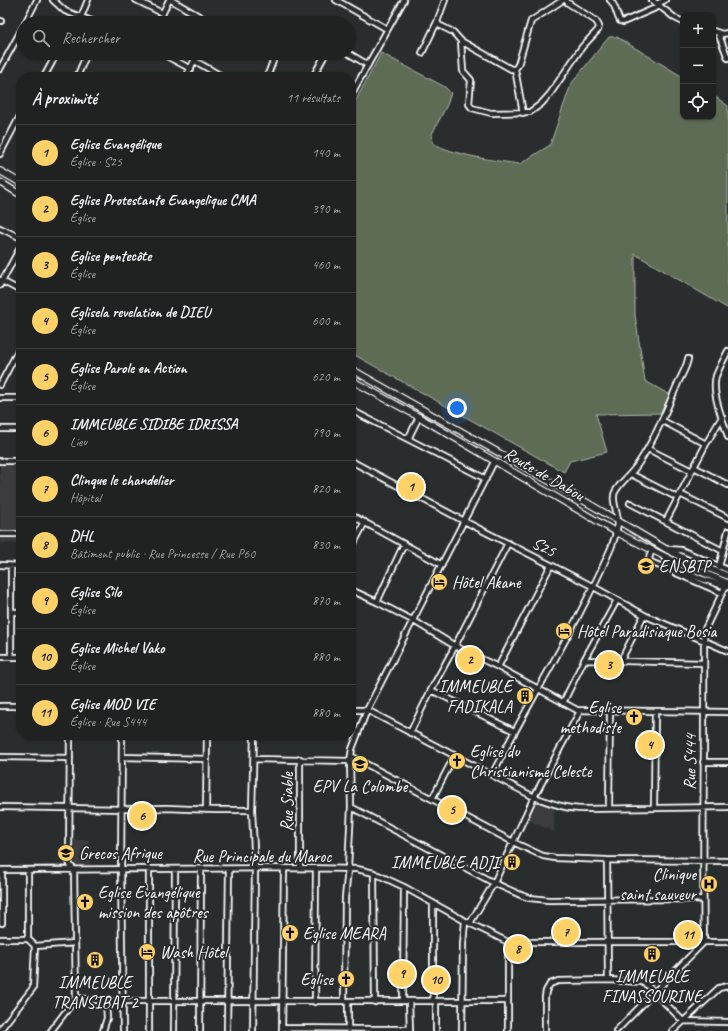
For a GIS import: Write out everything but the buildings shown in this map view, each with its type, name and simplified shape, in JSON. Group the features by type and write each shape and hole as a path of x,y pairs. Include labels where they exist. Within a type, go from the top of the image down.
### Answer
{"main road":[{"path":"0,171 16,179"},
{"path":"0,182 16,192"},
{"path":"356,372 580,498 666,549 685,559 728,576"},
{"name":"Route de Dabou","path":"356,383 616,532 727,586"}],"street":[{"path":"29,16 37,0"},
{"path":"53,0 65,11 78,16"},
{"path":"81,16 88,0"},
{"path":"136,0 162,13"},
{"path":"161,16 170,0 199,16"},
{"path":"336,0 387,29"},
{"path":"356,86 404,0"},
{"path":"422,53 437,22 445,0"},
{"path":"461,41 463,71 471,80 469,104 472,108 491,113 523,113 530,112 541,104 582,47 598,30 599,26 596,21 565,0 531,22 518,65 515,69 523,113"},
{"path":"610,0 614,6 618,19 623,22 659,5 665,0"},
{"path":"652,0 680,20"},
{"path":"437,22 439,25 453,32 461,41 511,69 515,69"},
{"path":"728,33 716,32 728,58"},
{"path":"0,69 16,40"},
{"path":"356,58 368,65"},
{"path":"47,72 53,60"},
{"path":"78,72 84,60"},
{"path":"174,60 191,69"},
{"path":"269,72 272,60"},
{"path":"316,72 322,60"},
{"path":"189,72 195,61 214,72"},
{"path":"0,154 16,124"},
{"path":"0,228 16,236"},
{"path":"16,255 1,282 16,289"},
{"path":"728,351 716,375 715,384 715,394 728,437"},
{"path":"0,385 16,355"},
{"path":"492,775 612,546 618,521 614,492 631,474 648,449 663,421 679,382 685,372 688,358"},
{"path":"721,364 728,360"},
{"path":"0,398 16,398"},
{"path":"356,413 486,479"},
{"path":"666,521 706,444 722,417"},
{"path":"408,439 419,418"},
{"path":"663,421 706,444"},
{"path":"0,429 16,429"},
{"path":"648,449 728,485"},
{"path":"0,461 16,461"},
{"path":"356,738 367,710 414,621 494,462"},
{"name":"S25","path":"356,464 508,544 592,586 644,615 728,651"},
{"path":"631,474 728,518"},
{"path":"630,503 723,551"},
{"path":"356,518 442,564"},
{"path":"356,539 365,522"},
{"path":"719,566 728,531"},
{"path":"0,534 16,534"},
{"path":"376,602 404,544"},
{"path":"410,733 508,544"},
{"path":"666,549 681,550 728,570"},
{"path":"652,550 649,558 650,561 674,574 722,594"},
{"path":"662,555 667,562 676,568 727,586"},
{"path":"0,565 16,566"},
{"path":"498,667 551,565"},
{"path":"11,566 11,657"},
{"path":"674,574 676,568"},
{"name":"Rue S444","path":"704,942 702,808 705,712 704,641 705,630 727,586"},
{"path":"356,592 414,621 455,646 498,667 580,711 728,712"},
{"path":"563,703 584,660 617,600"},
{"path":"11,612 16,612"},
{"path":"620,662 644,615"},
{"path":"0,657 16,657"},
{"path":"584,660 704,664"},
{"path":"431,690 514,731"},
{"path":"0,706 16,706"},
{"path":"356,710 367,710 534,797 570,809 728,807"},
{"path":"462,1031 462,944 468,922 494,883 534,797 580,711"},
{"path":"609,808 610,711"},
{"path":"654,808 655,711"},
{"path":"51,1031 76,998 74,870 70,865 69,860 70,740"},
{"path":"122,740 120,808 124,1031"},
{"path":"206,810 208,740"},
{"path":"252,1031 255,869 252,810 254,740"},
{"path":"348,1030 346,1002 345,898 351,807 350,758 355,740"},
{"path":"432,799 455,756"},
{"path":"0,757 70,758"},
{"path":"122,757 207,759"},
{"path":"254,759 300,760 350,758 543,856 607,860 728,861"},
{"name":"Rue Siable","path":"300,760 300,868"},
{"path":"703,762 728,762"},
{"path":"0,807 252,810"},
{"path":"351,807 494,883 530,898 548,900 703,899"},
{"path":"607,860 608,980"},
{"path":"315,1002 316,868"},
{"path":"227,1031 228,869"},
{"path":"284,869 282,1029 410,1030 409,1001"},
{"name":"Rue Principale du Maroc","path":"1,870 348,869 374,873 404,887 508,942"},
{"path":"1,870 2,923"},
{"path":"0,1030 33,988 35,946 28,939 28,870"},
{"path":"149,870 149,1031"},
{"path":"174,1031 175,870"},
{"path":"200,1031 201,870"},
{"path":"374,873 375,1002"},
{"path":"403,1001 404,887"},
{"path":"433,903 434,1001 436,1031"},
{"path":"0,940 28,939"},
{"path":"508,1031 508,942 728,942"},
{"path":"616,1031 704,942"},
{"path":"35,946 76,943"},
{"path":"545,1031 544,997 550,984 558,981 608,980 642,982 684,1021 728,1022"},
{"path":"673,1031 721,986 728,986"},
{"path":"76,998 106,1001 508,1001"},
{"path":"103,1031 107,1018 106,1001"}],"shaded area":[{"path":"0,465 16,465 16,543 0,543"},
{"path":"535,799 554,806 554,832 526,819"},
{"path":"74,840 89,840 90,866 75,866"}],"green space":[{"path":"609,37 617,37 680,75 680,120 716,120 716,97 728,106 728,306 727,308 635,254 635,315 645,381 672,396 664,413 596,414 607,452 570,461 564,472 356,356 356,100 381,53 445,87 451,93 447,105 432,134 433,143 451,151 463,154 520,164 550,145 571,84"}],"place":[{"name":"Eglise Evangélique","path":"411,487"},
{"name":"ENSBTP","path":"646,566"},
{"name":"Hôtel Akane","path":"439,582"},
{"name":"Hôtel Paradisiaque Bosia","path":"564,631"},
{"name":"Eglise Protestante Evangelique CMA","path":"470,660"},
{"name":"Eglise pentecôte","path":"609,665"},
{"name":"IMMEUBLE FADIKALA","path":"525,696"},
{"name":"Eglise methodiste","path":"634,717"},
{"name":"Eglisela revelation de DIEU","path":"650,745"},
{"name":"Eglise du Christianisme Celeste","path":"457,761"},
{"name":"EPV La Colombe","path":"360,764"},
{"name":"Eglise Parole en Action","path":"452,810"},
{"name":"IMMEUBLE SIDIBE IDRISSA","path":"142,816"},
{"name":"Grecos Afrique","path":"66,853"},
{"name":"IMMEUBLE ADJI","path":"512,862"},
{"name":"Clinique saint sauveur","path":"709,884"},
{"name":"Eglise Evangélique mission des apôtres","path":"85,902"},
{"name":"Clinque le chandelier","path":"566,932"},
{"name":"Eglise MEARA","path":"290,933"},
{"name":"Eglise MOD VIE","path":"688,935"},
{"name":"DHL","path":"518,949"},
{"name":"Wash Hôtel","path":"147,952"},
{"name":"IMMEUBLE FINASSOURINE","path":"652,954"},
{"name":"IMMEUBLE TRANSIBAT 2","path":"95,960"},
{"name":"Eglise Silo","path":"402,974"},
{"name":"Eglise","path":"346,979"},
{"name":"Eglise Michel Vako","path":"436,980"}]}
